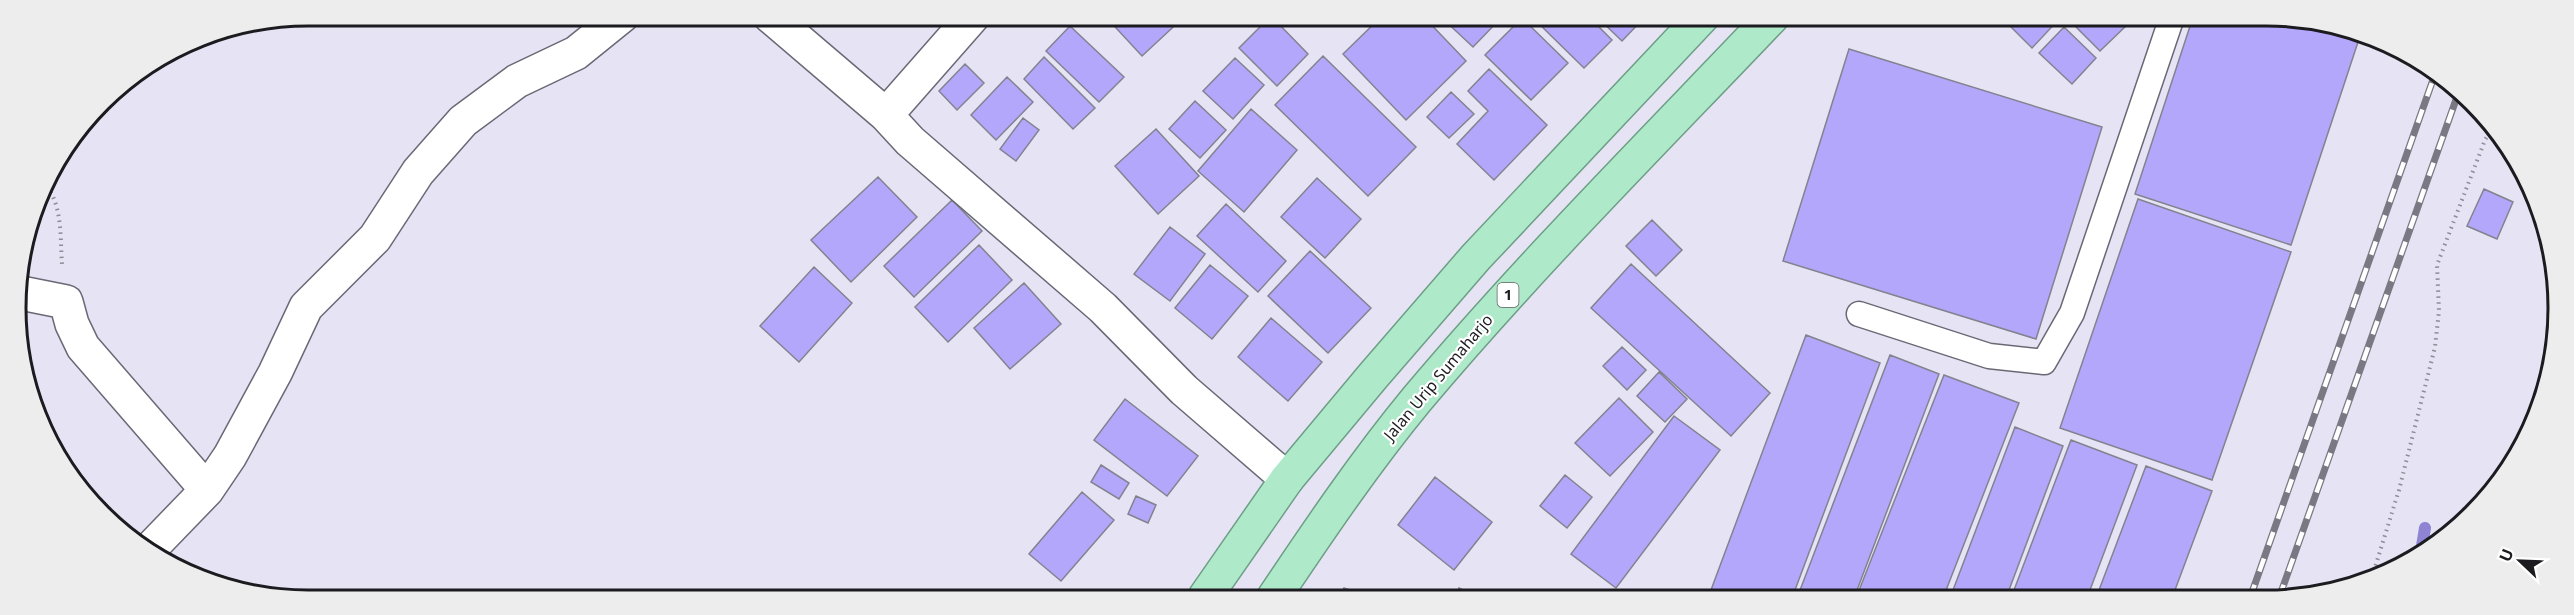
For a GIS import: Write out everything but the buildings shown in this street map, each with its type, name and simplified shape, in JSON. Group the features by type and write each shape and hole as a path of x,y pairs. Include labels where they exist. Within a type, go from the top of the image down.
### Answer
{"highway":[{"path":"1210,590 1287,479 1476,257 1694,26"},
{"name":"Jalan Urip Sumaharjo","path":"1279,590 1326,519 1416,401 1518,283 1763,26"}],"street":[{"path":"154,544 207,490 230,456 275,373 306,307 375,238 418,172 464,121 517,81 576,53 609,26"},
{"path":"782,26 886,115 910,141 1103,308 1184,390 1287,479"},
{"path":"886,115 964,26"},
{"path":"26,294 66,302 72,324 83,346 207,490"}],"lane":[{"path":"1859,314 1989,356 2044,362 2072,313 2169,26"}],"path":[{"path":"2375,568 2398,490 2435,347 2439,310 2437,265 2489,134"},
{"path":"52,190 59,211 66,302"}],"waterway":[{"path":"2423,542 2425,528"}],"railway":[{"path":"2253,590 2433,80"},
{"path":"2282,589 2456,99"}]}
